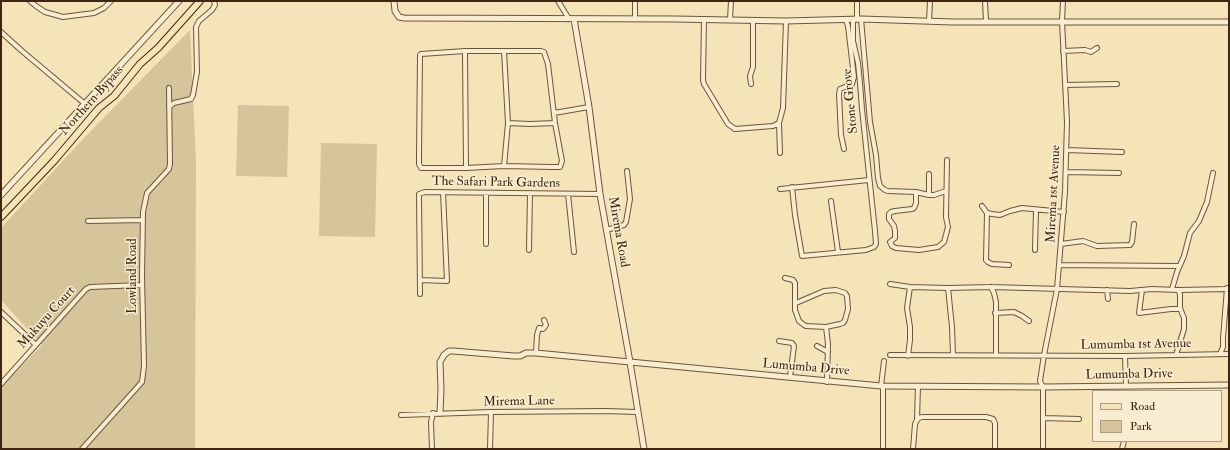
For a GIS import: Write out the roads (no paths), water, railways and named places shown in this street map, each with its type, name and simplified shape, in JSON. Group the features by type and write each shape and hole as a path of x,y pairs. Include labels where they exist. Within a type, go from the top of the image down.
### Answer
{"main road":[{"name":"Northern Bypass","path":"1,217 54,161 100,108 114,96 140,64 158,48 200,1"}],"street":[{"path":"30,1 45,12 63,17 94,13 104,8 111,1"},
{"path":"1,195 179,1"},
{"path":"169,107 174,103 191,99 193,95 196,72 196,27 199,22 212,10 215,5 214,1"},
{"path":"394,1 395,11 399,17 404,18 730,19 753,21 929,20 953,22 1229,22"},
{"name":"Mirema Road","path":"558,1 571,19 589,107 600,194 644,449"},
{"path":"635,1 635,19"},
{"path":"730,19 731,1"},
{"path":"857,1 857,20 869,115 876,155 878,183 882,189 885,190 916,192 929,195 946,191"},
{"path":"929,20 930,1"},
{"path":"985,1 986,21"},
{"name":"Mirema 1st Avenue","path":"1043,449 1043,387 1040,381 1057,289 1061,231 1064,212 1067,150 1062,22 1063,1"},
{"path":"704,19 703,80 728,124 735,129 741,129 773,126 779,123"},
{"path":"844,149 841,135 839,94 840,89 852,84 854,79 846,20"},
{"name":"Stone Grove","path":"792,187 802,256 874,248 858,63 853,41 857,20"},
{"path":"751,84 750,76 753,67 753,21"},
{"path":"780,153 779,123 783,108 782,90 786,21"},
{"path":"1,32 85,104"},
{"path":"1063,51 1084,50 1091,52 1097,48"},
{"name":"The Safari Park Gardens","path":"541,50 544,52 548,64 555,123 562,161 560,167 504,166 423,169 420,166 419,160 420,54 466,51 504,51 541,50"},
{"name":"The Safari Park Gardens","path":"466,51 466,168"},
{"name":"The Safari Park Gardens","path":"504,51 508,123 504,166"},
{"path":"1065,85 1117,84"},
{"name":"Lowland Road","path":"82,449 142,382 144,366 142,285 144,208 147,193 169,169 169,88"},
{"path":"554,112 589,107"},
{"path":"508,123 555,123"},
{"path":"1067,150 1122,152"},
{"path":"916,192 916,203 914,208 895,211 889,214 889,220 894,226 895,232 895,238 890,242 892,246 896,248 919,250 938,247 944,242 948,227 946,216 947,160"},
{"path":"606,230 624,225 626,222 630,199 627,171"},
{"path":"1066,172 1119,173"},
{"path":"1172,289 1179,266 1184,256 1190,233 1199,220 1207,202 1213,173"},
{"path":"929,174 929,195"},
{"path":"780,189 869,180"},
{"name":"The Safari Park Gardens","path":"420,294 419,194 425,192 443,192 600,194"},
{"path":"420,280 447,281 443,192"},
{"path":"486,193 486,244"},
{"path":"529,250 530,193"},
{"path":"568,194 574,252"},
{"path":"831,202 838,252"},
{"path":"982,206 987,213 986,260 992,264 1009,266"},
{"path":"987,213 1000,215 1022,208 1064,212"},
{"path":"1035,250 1036,210"},
{"path":"88,221 143,220"},
{"path":"1061,244 1083,241 1097,246 1130,245 1132,242 1134,224"},
{"path":"1059,264 1179,266"},
{"path":"785,278 793,280 795,283 796,315 801,324 806,326 826,327 844,323 848,309 847,296 845,293 836,290 830,290 796,303"},
{"path":"890,284 910,287 1130,291 1152,289 1178,290 1228,288 1223,347 1220,354"},
{"name":"Mukuyu Court","path":"1,384 88,287 142,285"},
{"path":"908,356 910,326 907,308 910,287"},
{"path":"948,288 953,355"},
{"path":"990,288 994,293 996,309 996,355"},
{"path":"1107,290 1108,299"},
{"path":"1142,290 1139,313 1180,309"},
{"path":"1176,355 1184,329 1184,318 1180,309 1180,294 1178,290"},
{"path":"1,312 36,345"},
{"path":"995,313 1014,312 1029,321"},
{"path":"536,353 537,335 539,328 543,329 546,325 544,320"},
{"path":"826,327 828,352 827,382"},
{"path":"779,341 792,342 794,346 790,377"},
{"path":"817,346 828,352"},
{"name":"Lumumba Drive","path":"440,413 440,362 444,355 450,351 514,356 536,353 790,377 827,382 882,386 1102,389 1126,386 1229,385"},
{"name":"Lumumba 1st Avenue","path":"890,355 1125,356 1229,354"},
{"path":"1125,356 1126,386"},
{"path":"883,449 882,386 884,360"},
{"path":"913,449 915,424 917,420 918,386"},
{"path":"490,449 491,412"},
{"name":"Mirema Lane","path":"401,415 491,412 637,412"},
{"path":"432,449 431,422 433,414"},
{"path":"917,420 922,417 989,417 993,419 995,423 995,449"},
{"path":"1043,418 1079,419"}]}
